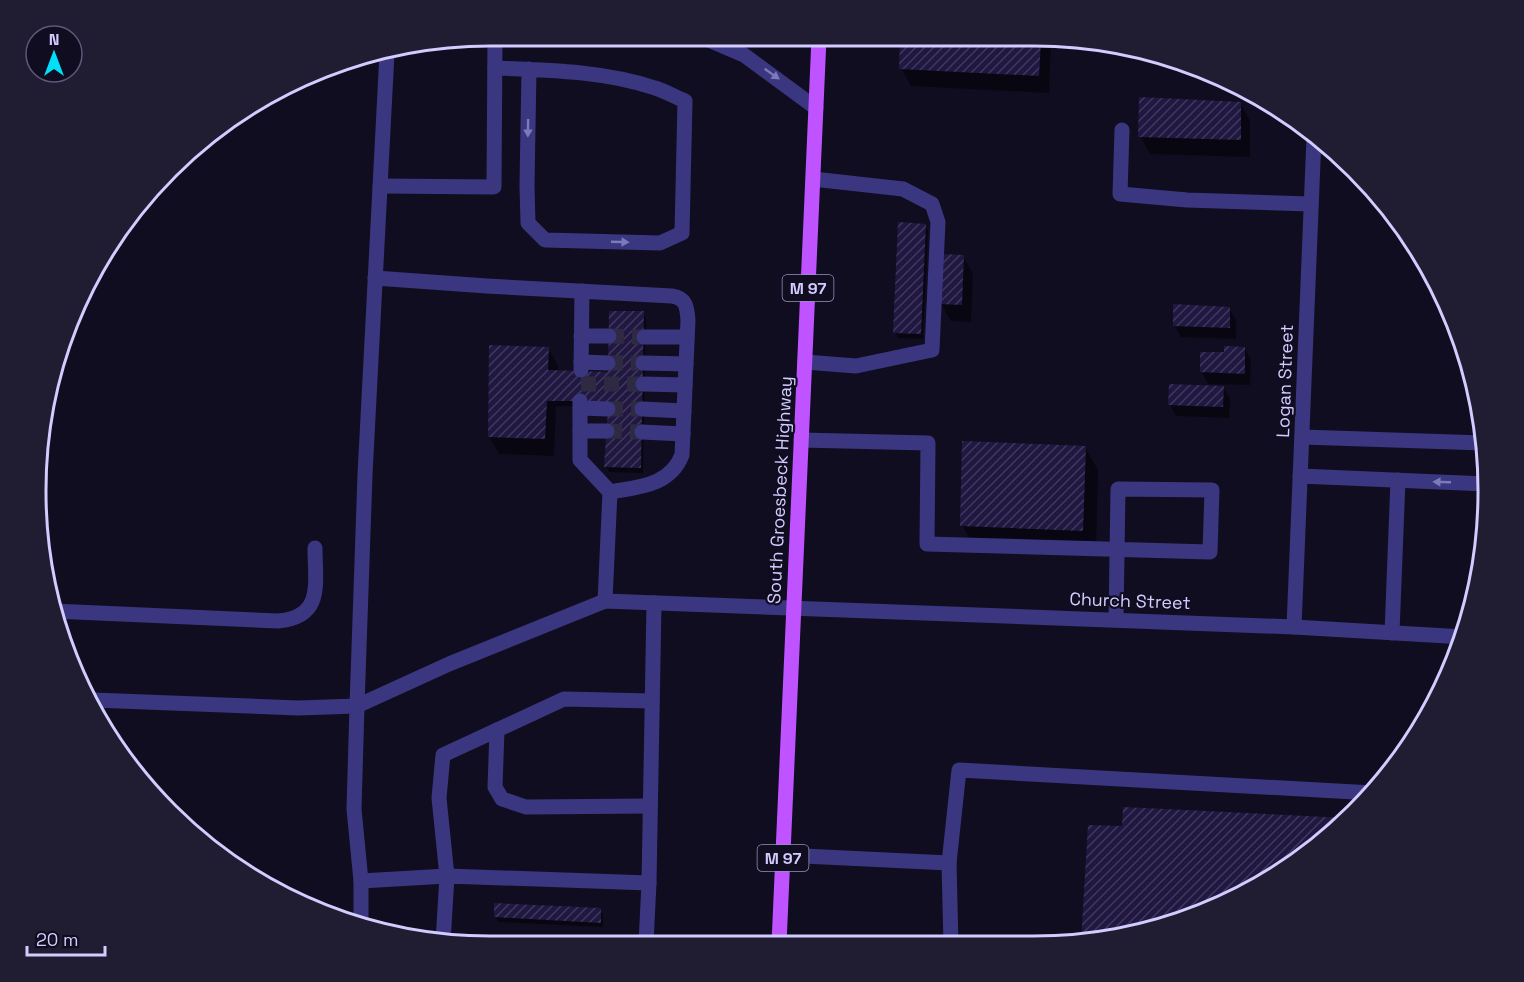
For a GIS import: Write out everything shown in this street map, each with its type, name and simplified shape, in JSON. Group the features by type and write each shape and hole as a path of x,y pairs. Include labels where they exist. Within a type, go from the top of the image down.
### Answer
{"main road":[{"name":"South Groesbeck Highway","path":"779,936 819,46"}],"street":[{"path":"380,186 494,187 495,46"},
{"path":"723,46 744,55 816,108"},
{"path":"361,916 361,881 354,809 357,706 365,475 387,59"},
{"path":"495,68 529,69 553,70 615,78 656,88 685,101 682,233 660,243 545,240 528,223 529,69"},
{"path":"1122,130 1120,194 1187,200 1311,204"},
{"name":"Logan Street","path":"1294,627 1314,146"},
{"path":"805,362 856,366 932,350 938,222 932,204 903,189 813,179"},
{"path":"375,278 680,297 687,310 680,462 668,476 649,486 610,492"},
{"path":"582,291 581,366 608,363"},
{"path":"581,336 609,336"},
{"path":"644,337 687,337"},
{"path":"644,363 686,364"},
{"path":"643,384 685,385"},
{"path":"99,700 298,708 357,706 449,663 605,601 610,492 580,460 580,405 608,409"},
{"path":"642,409 684,411"},
{"path":"580,431 607,431"},
{"path":"642,432 683,434"},
{"path":"1302,437 1475,443"},
{"path":"801,440 928,443 927,543 1116,550 1210,552 1212,490 1118,489 1116,550 1116,620"},
{"path":"1300,476 1478,484"},
{"path":"1392,633 1398,480"},
{"path":"64,612 278,621 294,619 305,612 313,600 315,548"},
{"name":"Church Street","path":"605,601 1294,627 1453,636"},
{"path":"646,936 654,603"},
{"path":"444,933 447,876 439,798 443,754 564,699 652,701"},
{"path":"497,730 495,787 502,799 526,807 650,807"},
{"path":"951,936 950,863 959,770 1359,792"},
{"path":"783,855 950,863"},
{"path":"361,881 447,876 649,883"}],"building":[{"path":"900,46 1041,46 1039,76 899,69"},
{"path":"1139,97 1241,102 1241,140 1138,137"},
{"path":"898,222 926,224 921,334 893,333"},
{"path":"942,254 964,255 962,305 940,304"},
{"path":"1173,304 1230,307 1230,328 1173,326"},
{"path":"609,311 644,311 641,468 604,467 608,409 580,401 547,401 545,439 488,437 489,345 549,347 548,370 608,372"},
{"path":"1224,346 1245,347 1245,374 1200,372 1200,352 1224,352"},
{"path":"1169,384 1224,386 1223,407 1168,405"},
{"path":"962,441 1086,446 1083,531 960,526"},
{"path":"1123,807 1334,817 1304,844 1280,861 1230,890 1176,912 1120,927 1082,933 1088,825 1122,826"},
{"path":"494,903 601,908 601,923 494,917"}],"tunnel":[{"path":"609,336 644,337"},
{"path":"608,363 643,363"},
{"path":"581,384 643,384"},
{"path":"608,409 642,409"},
{"path":"607,431 642,432"}]}
